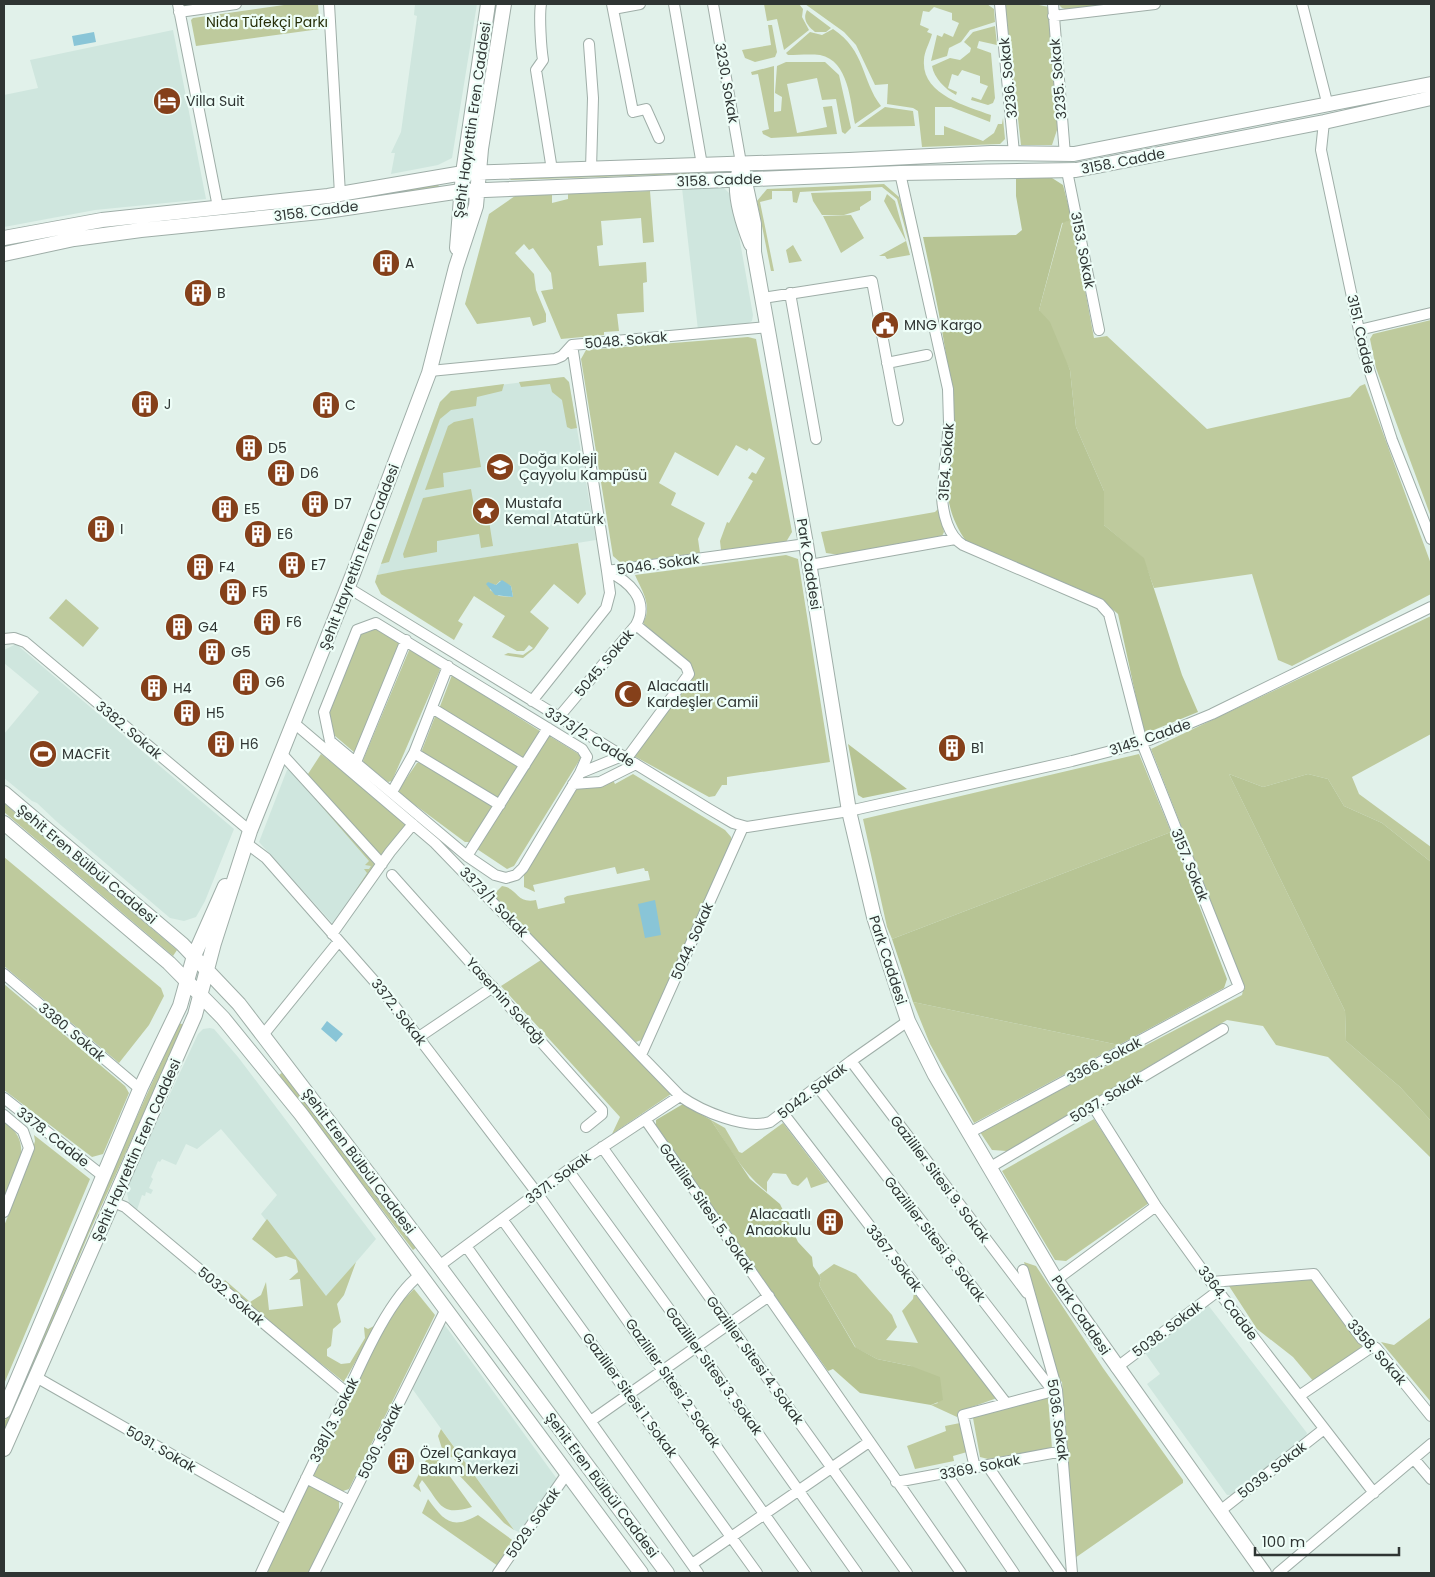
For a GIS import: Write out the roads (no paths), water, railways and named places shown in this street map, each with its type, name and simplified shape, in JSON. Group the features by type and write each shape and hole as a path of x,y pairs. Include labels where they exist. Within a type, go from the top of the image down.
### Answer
{"street":[{"path":"218,207 178,8 236,4"},
{"path":"329,4 340,194"},
{"name":"Şehit Hayrettin Eren Caddesi","path":"456,267 463,173 488,4"},
{"name":"Şehit Hayrettin Eren Caddesi","path":"5,1403 140,1089 180,1006 194,956 248,837 294,723 430,371 456,267 476,206 479,172 504,4"},
{"path":"541,4 542,39 540,45 543,60 536,70 552,170"},
{"path":"640,4 612,6 633,112 646,109 659,138"},
{"path":"674,4 702,165"},
{"name":"3230. Sokak","path":"712,4 741,163"},
{"name":"3236. Sokak","path":"1000,4 1014,153"},
{"name":"3235. Sokak","path":"1053,4 1065,155"},
{"path":"1053,16 1148,4"},
{"path":"1302,4 1328,106 1324,122"},
{"path":"589,44 593,98 590,169"},
{"name":"3158. Cadde","path":"4,238 102,220 340,194 463,173 1014,153 1065,155 1328,106 1431,84"},
{"name":"3158. Cadde","path":"4,254 74,239 141,230 320,212 461,191 900,173 999,170 1067,171 1324,122 1431,98"},
{"name":"3151. Cadde","path":"1324,122 1321,150 1358,330 1382,410 1431,539"},
{"path":"1065,155 1067,171"},
{"name":"Park Caddesi","path":"741,163 741,179 754,224 754,252 810,565 849,811 874,917 908,1021 935,1075 1056,1280 1116,1368 1264,1573"},
{"name":"3153. Sokak","path":"1067,171 1098,330"},
{"name":"3154. Sokak","path":"900,173 946,380 949,415 942,503 949,527 955,538"},
{"path":"763,298 872,281 898,420"},
{"path":"790,293 816,439"},
{"path":"1358,330 1431,313"},
{"name":"5048. Sokak","path":"430,371 558,358 572,345 768,327"},
{"path":"572,345 607,571"},
{"path":"887,363 926,355"},
{"path":"810,565 955,538 963,545 1100,604 1105,608 1113,623 1142,743"},
{"name":"5046. Sokak","path":"532,701 606,608 610,594 607,571 806,544"},
{"name":"5045. Sokak","path":"558,718 636,625 640,613 640,606 631,586 607,571"},
{"name":"3373/2. Cadde","path":"348,587 558,718 733,823 743,826"},
{"name":"3145. Cadde","path":"849,811 1072,761 1142,743 1212,714 1431,607"},
{"path":"376,623 406,640 585,752 586,762 580,773 523,868 516,875 506,878 495,875 467,856 330,741 324,712 357,630 376,623"},
{"path":"580,773 625,757 689,674 686,666 636,625"},
{"name":"3382. Sokak","path":"4,639 14,638 25,642 248,837"},
{"path":"356,762 406,640"},
{"path":"392,792 414,753 448,666"},
{"path":"432,708 525,765"},
{"name":"3373/1. Sokak","path":"294,723 444,851 680,1096"},
{"path":"467,856 548,728"},
{"name":"3157. Sokak","path":"1142,743 1239,987"},
{"path":"281,753 382,864"},
{"path":"414,753 500,805"},
{"path":"573,784 600,782 636,764"},
{"name":"Şehit Eren Bülbül Caddesi","path":"4,793 194,956 239,1004 440,1266 667,1573"},
{"path":"743,826 849,811"},
{"name":"Şehit Eren Bülbül Caddesi","path":"4,823 169,963 223,1018 301,1114 641,1573"},
{"path":"263,1035 336,937 382,864 413,824"},
{"name":"5044. Sokak","path":"642,1055 743,826"},
{"name":"Şehit Hayrettin Eren Caddesi","path":"4,1449 195,1016 207,970 248,837"},
{"name":"3372. Sokak","path":"248,837 383,991 537,1193"},
{"name":"Yasemin Sokağı","path":"392,875 602,1110 602,1114 586,1127"},
{"name":"3380. Sokak","path":"4,974 140,1089"},
{"path":"419,1036 493,987"},
{"name":"3366. Sokak","path":"969,1134 1239,987"},
{"name":"5042. Sokak","path":"680,1096 701,1108 755,1125 770,1122 908,1021"},
{"name":"5037. Sokak","path":"989,1168 1223,1029"},
{"name":"Gazililer Sitesi 9. Sokak","path":"851,1061 1030,1297"},
{"name":"Gazililer Sitesi 8. Sokak","path":"817,1086 1055,1391"},
{"name":"3371. Sokak","path":"440,1266 568,1170 680,1096"},
{"name":"3378. Cadde","path":"4,1098 103,1176"},
{"name":"3364. Cadde","path":"1094,1106 1156,1206 1211,1282 1374,1493"},
{"name":"3367. Sokak","path":"783,1113 1006,1403"},
{"path":"4,1115 23,1131 29,1148 4,1212"},
{"name":"Gazililer Sitesi 5. Sokak","path":"644,1119 961,1573"},
{"name":"Gazililer Sitesi 4. Sokak","path":"602,1147 730,1323 907,1573"},
{"name":"Gazililer Sitesi 3. Sokak","path":"568,1170 857,1573"},
{"name":"Gazililer Sitesi 2. Sokak","path":"537,1193 664,1369 806,1573"},
{"name":"5032. Sokak","path":"113,1202 125,1207 347,1393"},
{"path":"1056,1280 1156,1206"},
{"name":"Gazililer Sitesi 1. Sokak","path":"502,1219 630,1394 757,1573"},
{"path":"466,1246 592,1420 695,1569 732,1537 869,1442"},
{"path":"430,1287 440,1266"},
{"name":"5036. Sokak","path":"1023,1270 1055,1391 1063,1451 1072,1573"},
{"name":"3358. Sokak","path":"1211,1282 1314,1274 1362,1339 1373,1346 1431,1416"},
{"name":"3381/3. Sokak","path":"261,1573 347,1393 391,1309 408,1286 420,1275"},
{"name":"5038. Sokak","path":"1116,1368 1218,1291"},
{"path":"592,1420 769,1296"},
{"name":"5030. Sokak","path":"314,1573 446,1309"},
{"path":"1299,1396 1373,1346"},
{"name":"5031. Sokak","path":"36,1377 286,1520"},
{"path":"975,1468 963,1415 1055,1391"},
{"name":"5039. Sokak","path":"1220,1511 1324,1429"},
{"path":"1278,1573 1431,1444"},
{"name":"3369. Sokak","path":"896,1482 1063,1451"},
{"path":"1414,1459 1431,1480"},
{"path":"987,1465 1061,1573"},
{"name":"5029. Sokak","path":"498,1573 568,1472"},
{"path":"946,1473 1014,1573"},
{"path":"306,1478 350,1501"}],"water":[{"path":"94,32 96,42 74,46 72,36"},
{"path":"502,580 511,586 513,597 495,595 486,584 488,582 496,585"},
{"path":"655,900 661,935 645,938 638,904"},
{"path":"327,1021 343,1034 336,1042 321,1029"}],"place":[{"name":"Villa Suit","path":"167,101"},
{"name":"A","path":"386,263"},
{"name":"B","path":"198,293"},
{"name":"MNG Kargo","path":"885,325"},
{"name":"J","path":"145,404"},
{"name":"C","path":"326,405"},
{"name":"D5","path":"249,448"},
{"name":"Doğa Koleji Çayyolu Kampüsü","path":"500,467"},
{"name":"D6","path":"281,473"},
{"name":"D7","path":"315,504"},
{"name":"E5","path":"225,509"},
{"name":"Mustafa Kemal Atatürk","path":"486,511"},
{"name":"I","path":"101,529"},
{"name":"E6","path":"258,534"},
{"name":"E7","path":"292,565"},
{"name":"F4","path":"200,567"},
{"name":"F5","path":"233,592"},
{"name":"F6","path":"267,622"},
{"name":"G4","path":"179,627"},
{"name":"G5","path":"212,652"},
{"name":"G6","path":"246,682"},
{"name":"H4","path":"154,688"},
{"name":"Alacaatlı Kardeşler Camii","path":"628,694"},
{"name":"H5","path":"187,713"},
{"name":"H6","path":"221,744"},
{"name":"B1","path":"952,748"},
{"name":"MACFit","path":"43,754"},
{"name":"Alacaatlı Anaokulu","path":"830,1222"},
{"name":"Özel Çankaya Bakım Merkezi","path":"401,1461"}],"park label":[{"name":"Nida Tüfekçi Parkı","path":"267,22"}]}
